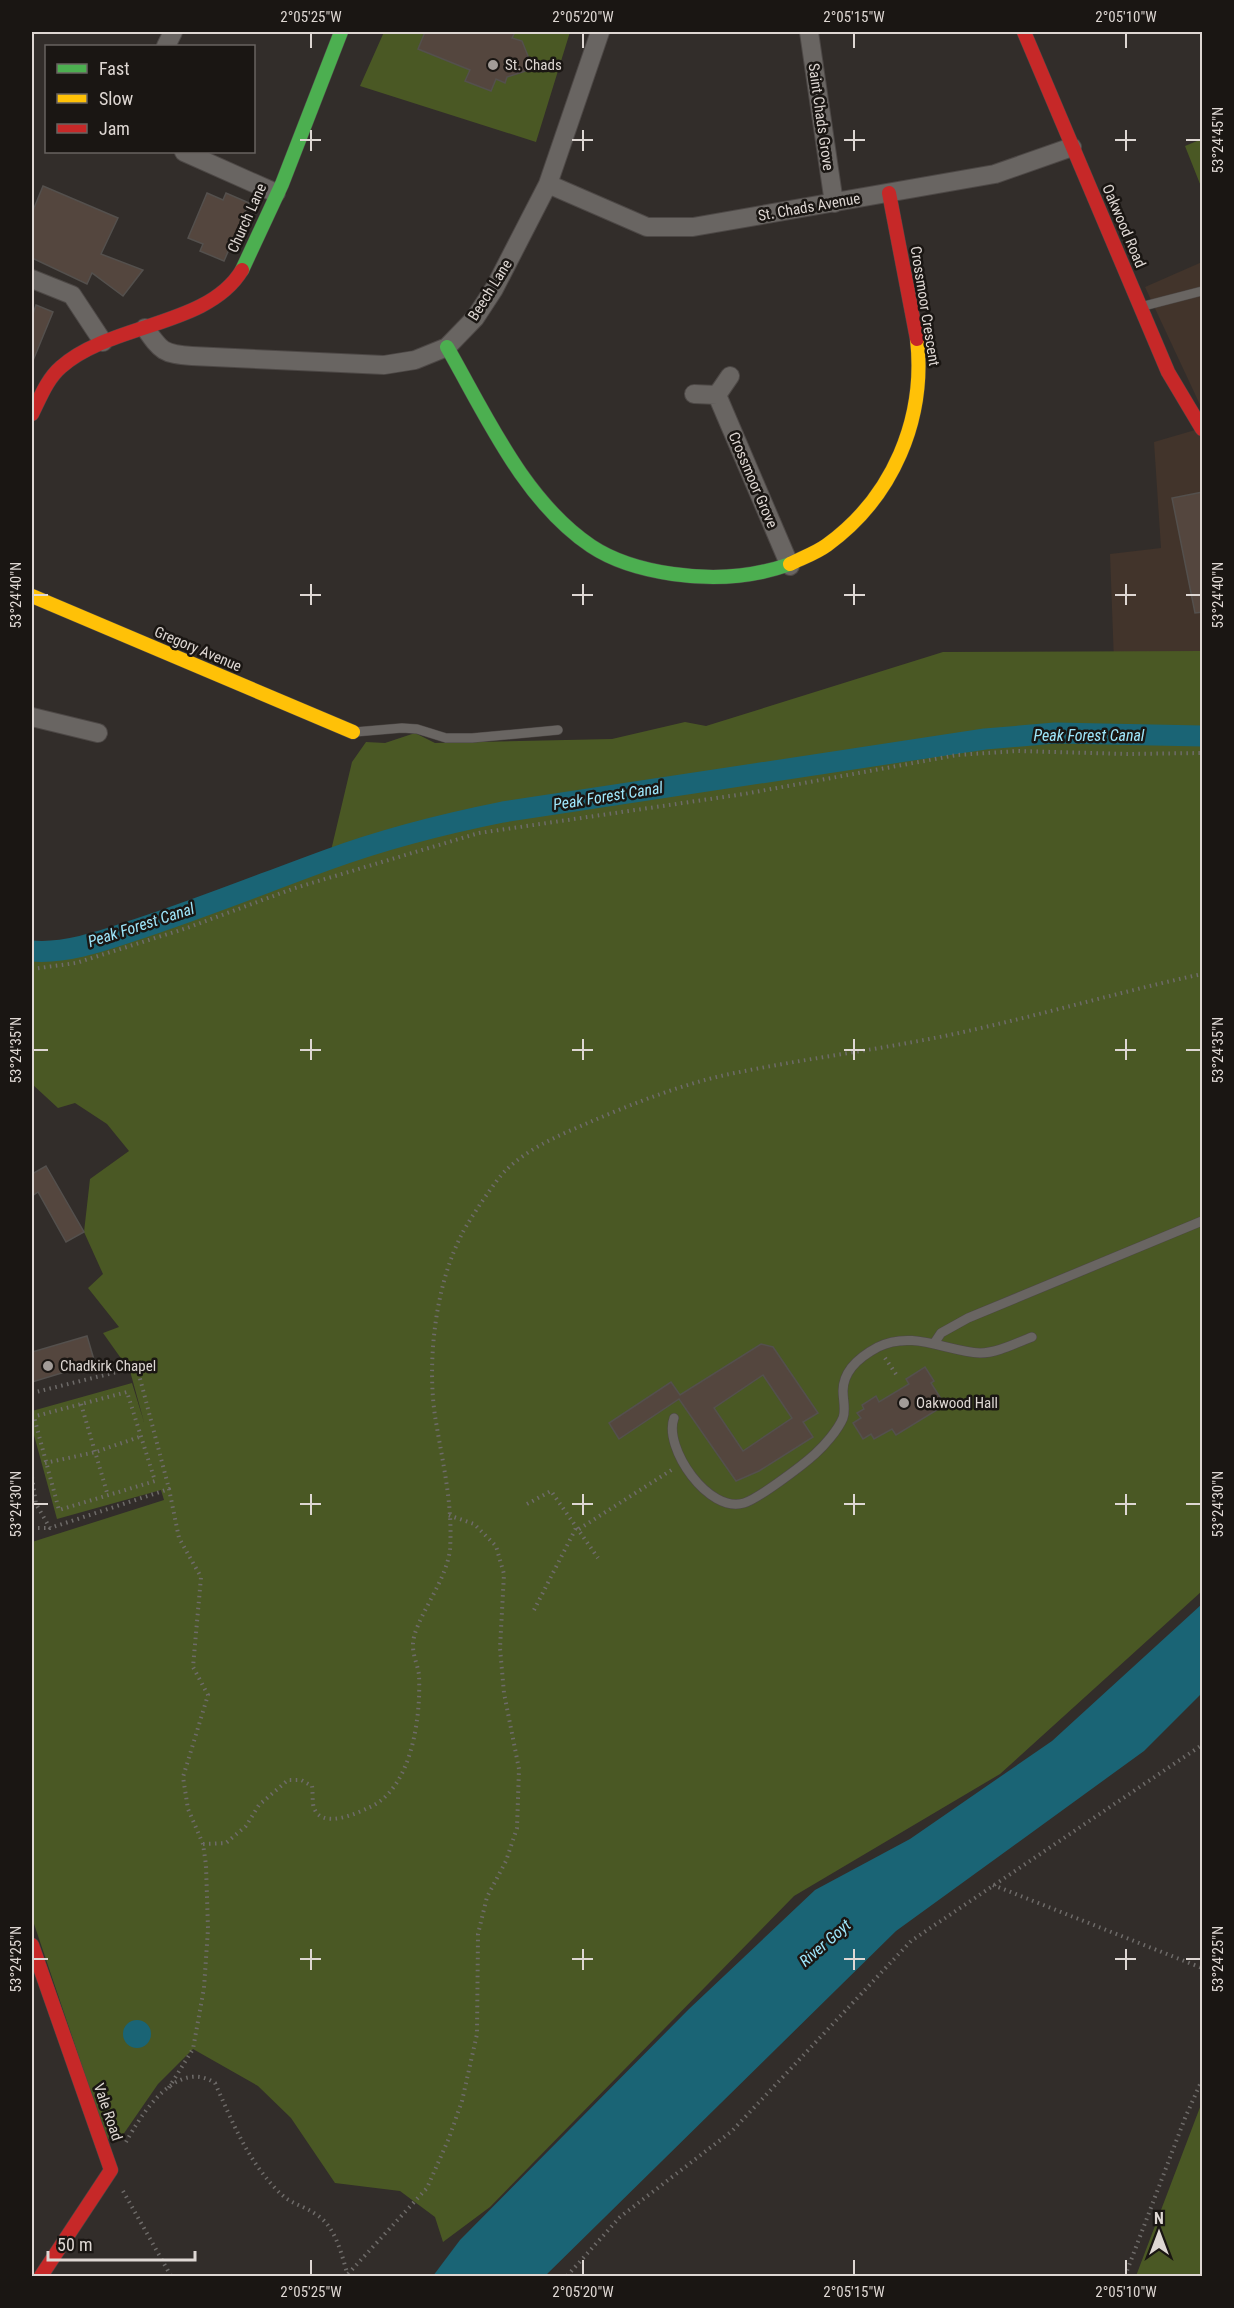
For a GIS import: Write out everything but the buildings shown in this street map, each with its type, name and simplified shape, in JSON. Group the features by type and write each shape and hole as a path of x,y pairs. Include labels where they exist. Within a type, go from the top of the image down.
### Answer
{"street":[{"name":"Church Lane","path":"32,414 49,380 62,366 103,342 145,328 221,294 241,273 276,193 340,32"},
{"name":"Beech Lane","path":"145,328 160,349 170,354 192,356 384,365 415,360 447,347 475,318 494,289 548,184 600,32"},
{"name":"Saint Chads Grove","path":"809,32 834,203"},
{"name":"Oakwood Road","path":"1024,32 1168,372 1203,429"},
{"name":"St. Chads Avenue","path":"548,184 647,227 693,227 994,174 1072,147"},
{"path":"186,153 276,193"},
{"name":"Crossmoor Crescent","path":"447,347 543,503 586,543 615,559 670,575 718,579 790,566 841,536 870,509 898,463 911,428 917,400 919,369 913,315 889,193"},
{"path":"32,279 72,295 103,342"},
{"path":"694,394 717,395 730,376"},
{"name":"Crossmoor Grove","path":"717,395 790,566"},
{"name":"Gregory Avenue","path":"32,596 352,732"},
{"path":"32,717 98,732"},
{"name":"Vale Road","path":"32,1945 111,2170"},
{"path":"41,2277 111,2170"}],"lane":[{"path":"1141,306 1203,291"},
{"path":"352,732 402,728 417,729 446,738 472,738 558,730"},
{"path":"935,1342 940,1333 968,1318 1203,1221"},
{"path":"674,1418 670,1428 672,1439 702,1489 718,1501 732,1505 747,1503 816,1453 843,1417 843,1388 847,1374 856,1361 878,1347 906,1341 935,1342 978,1353 990,1352 1032,1337"}],"path":[{"path":"32,969 76,963 187,928 295,888 478,833 744,794 957,755 1018,751 1127,754 1203,753"},
{"path":"203,1844 226,1843 246,1826 259,1805 288,1780 301,1780 312,1786 314,1809 323,1817 338,1819 377,1805 395,1788 413,1745 419,1675 412,1643 442,1581 449,1554 445,1461 435,1421 432,1384 433,1342 447,1273 463,1232 504,1172 541,1144 602,1117 721,1076 956,1034 1076,1007 1203,974"},
{"path":"878,1347 898,1377"},
{"path":"32,1393 136,1367 170,1489 179,1538 201,1577 192,1666 208,1695 183,1777 188,1809 203,1844 208,1929 204,1988 193,2049 168,2089"},
{"path":"127,1392 139,1437 155,1480 58,1510 33,1417 127,1392"},
{"path":"81,1404 108,1496"},
{"path":"45,1463 96,1452 139,1437"},
{"path":"534,1610 578,1528 684,1462"},
{"path":"32,1477 36,1504 50,1528"},
{"path":"32,1528 50,1528 170,1489"},
{"path":"527,1504 551,1491 598,1558"},
{"path":"348,2275 427,2188 449,2138 462,2101 477,2034 478,1934 487,1897 506,1861 518,1828 519,1769 504,1693 500,1648 504,1574 496,1546 474,1524 448,1515"},
{"path":"567,2277 620,2217 732,2131 911,1941 1203,1745"},
{"path":"993,1885 1203,1968"},
{"path":"171,2277 111,2170 141,2115 182,2078 192,2076 208,2078 215,2083 248,2154 274,2187 291,2204 319,2216 327,2224 341,2248 348,2275"},
{"path":"1125,2277 1185,2118 1203,2080"}],"shaded area":[{"path":"1202,262 1202,409 1145,287"},
{"path":"1202,428 1202,655 1114,662 1110,554 1161,548 1154,442"}],"green space":[{"name":"St. Chads","path":"384,32 570,32 536,142 360,86"},
{"path":"1202,139 1202,189 1185,146"},
{"path":"1202,651 1202,1591 1000,1774 794,1896 490,2207 443,2242 435,2217 400,2191 335,2183 291,2118 258,2086 193,2049 158,2084 118,2142 113,2142 106,2137 32,1918 32,1542 164,1500 161,1490 57,1519 32,1428 32,1411 132,1383 144,1422 130,1371 103,1333 119,1327 88,1288 103,1274 84,1232 90,1179 129,1151 107,1124 75,1103 58,1108 32,1084 32,951 74,948 102,941 329,859 352,762 366,742 385,743 415,733 435,743 612,739 685,722 706,726 943,652"},
{"path":"1202,2102 1202,2276 1136,2276"}],"water":[{"name":"River Goyt","path":"1202,1604 1202,1693 1144,1751 896,1931 545,2276 433,2276 460,2240 689,2009 815,1890 910,1839 1052,1741"},
{"path":"137,2020 147,2024 151,2034 147,2044 137,2048 127,2044 123,2034 127,2024"}],"waterway":[{"name":"Peak Forest Canal","path":"32,951 59,950 99,942 186,913 370,845 503,812 985,739 1055,733 1202,736"}],"traffic: fast":[{"path":"242,270 282,184 341,32"},
{"path":"447,347 492,428 526,481 567,527 591,546 610,557 641,568 688,576 747,575 790,564"}],"traffic: slow":[{"path":"790,564 823,548 850,526 887,480 910,427 916,398 917,339"},
{"path":"32,596 353,732"}],"traffic: jam":[{"path":"1024,32 1168,372 1202,429"},
{"path":"889,193 917,339"},
{"path":"32,414 52,377 61,367 81,353 105,341 183,314 206,303 226,289 242,270"},
{"path":"32,1945 111,2170 41,2276"}],"place":[{"name":"St. Chads","path":"493,65"},
{"name":"Chadkirk Chapel","path":"48,1366"},
{"name":"Oakwood Hall","path":"904,1403"}]}
